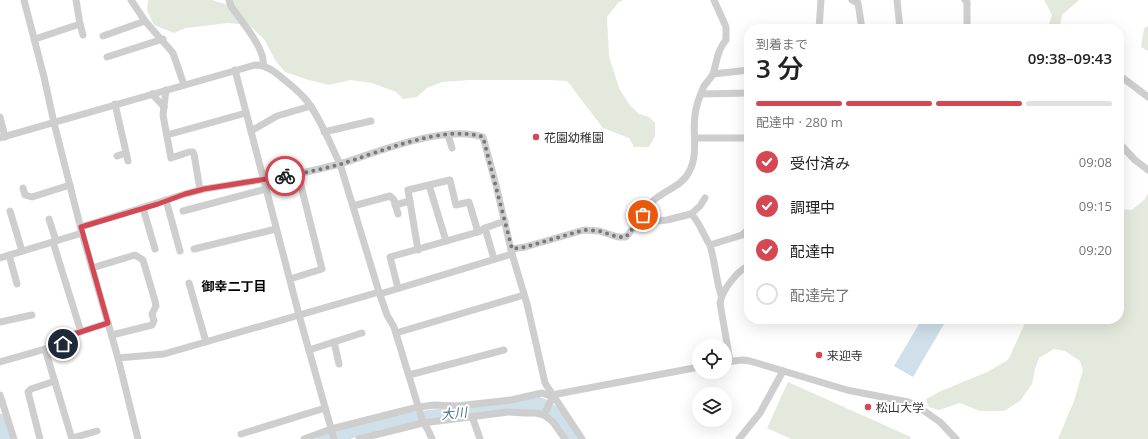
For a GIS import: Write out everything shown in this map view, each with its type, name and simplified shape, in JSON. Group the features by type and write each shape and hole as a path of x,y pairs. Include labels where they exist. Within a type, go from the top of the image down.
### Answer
{"street":[{"path":"24,0 35,39 70,185 112,335 138,439"},
{"path":"76,0 83,35"},
{"path":"131,0 145,21 163,39 174,53 184,85"},
{"path":"229,0 231,6 261,49 264,60 263,65"},
{"path":"118,358 164,354 398,288 494,259 512,251 584,230 599,231 618,237 626,237 654,200 683,181 690,172 696,146 695,115 700,94 713,74 718,52 721,45 726,40 726,27 714,0"},
{"path":"819,24 821,0"},
{"path":"852,0 858,3 861,24"},
{"path":"897,0 899,24"},
{"path":"965,0 968,24"},
{"path":"103,36 145,21"},
{"path":"35,39 80,24"},
{"path":"107,57 163,39"},
{"path":"0,117 2,137 255,65 263,65 273,71 300,93 311,106 340,164 387,315 396,333 423,421 432,439"},
{"path":"235,70 299,315 334,439"},
{"path":"713,74 744,71"},
{"path":"1124,79 1148,97"},
{"path":"166,90 163,115 171,158 193,152 200,190"},
{"path":"700,94 744,93"},
{"path":"152,94 164,107"},
{"path":"115,104 128,161"},
{"path":"250,131 277,116 311,106"},
{"path":"167,135 246,113"},
{"path":"324,132 371,121"},
{"path":"0,258 54,241 173,197 200,190 298,174 340,164 404,142 467,133 483,137 546,383 552,399 582,439"},
{"path":"448,135 452,148"},
{"path":"695,138 744,138"},
{"path":"1124,149 1134,160 1148,170"},
{"path":"117,156 126,153"},
{"path":"290,280 322,269 298,174"},
{"path":"418,250 408,190 450,180 456,205 469,202 478,232"},
{"path":"23,188 26,195 29,197 70,185"},
{"path":"430,185 446,241"},
{"path":"183,211 266,189"},
{"path":"353,206 390,196 394,200 398,214"},
{"path":"638,223 667,220 691,214 700,206 705,198"},
{"path":"166,200 180,252"},
{"path":"395,205 410,201"},
{"path":"144,208 155,249"},
{"path":"10,211 22,251"},
{"path":"691,214 698,222 710,245 714,260 716,280 721,295 720,303 724,339"},
{"path":"49,219 81,332"},
{"path":"398,288 390,257 478,232 505,221"},
{"path":"485,228 494,259"},
{"path":"194,249 276,229"},
{"path":"710,245 744,233"},
{"path":"9,255 17,284"},
{"path":"92,268 135,255 144,260 156,306 152,314 154,321 152,325 112,335"},
{"path":"721,295 744,268"},
{"path":"189,283 190,301 206,342"},
{"path":"396,333 524,295"},
{"path":"0,322 32,315"},
{"path":"0,362 63,344 68,336 108,323"},
{"path":"309,350 362,333"},
{"path":"334,342 339,364"},
{"path":"45,349 72,439 97,432"},
{"path":"409,375 504,350"},
{"path":"732,362 750,362 847,390 908,402 920,408 940,422 956,439"},
{"path":"545,413 552,399 557,394 692,368"},
{"path":"739,439 760,413 783,371"},
{"path":"40,439 28,392 31,389 55,381"},
{"path":"304,439 331,430 435,405 457,406 511,400 542,392 552,399"},
{"path":"0,395 14,439"},
{"path":"241,434 325,408"},
{"path":"359,439 423,421 508,412 545,413 565,439"},
{"path":"472,416 480,439"},
{"path":"250,431 252,439"}],"shaded area":[{"path":"148,0 212,0 225,4 234,0 623,0 618,3 607,17 609,56 619,88 629,104 639,114 649,117 655,123 655,136 649,147 634,147 629,138 603,128 567,81 470,80 442,82 427,88 417,97 403,99 396,92 372,83 351,80 329,85 309,80 285,72 275,60 264,39 249,25 228,23 186,28 174,33 154,25 147,10"},
{"path":"1044,0 1079,0 1062,15 1060,24 1049,24 1052,15"},
{"path":"1148,26 1148,51 1141,47 1144,29"},
{"path":"1148,193 1148,439 1058,439 1074,401 1083,370 1080,361 1065,351 1054,349 1039,358 1032,384 1020,401 1004,411 980,411 960,403 939,410 929,407 926,399 941,391 987,372 1008,360 1025,324 1124,324 1124,209 1132,210 1145,199"},
{"path":"919,324 944,324 913,377 894,366"},
{"path":"788,382 911,437 910,439 791,439 767,428"}],"waterway":[{"name":"大川","path":"324,439 381,422 537,404 553,413 571,439"},
{"name":"大川","path":"0,421 5,439"}],"way so far":[{"path":"285,176 340,164 404,142 467,133 483,137 512,249 525,247 584,230 599,231 618,237 626,237 643,215"}],"place":[{"name":"花園幼稚園","path":"536,137"},
{"name":"来迎寺","path":"819,355"},
{"name":"松山大学","path":"868,407"}],"district":[{"name":"御幸二丁目","path":"234,286"}],"route":[{"path":"63,344 68,336 108,323 81,227 158,204 173,197 204,189 285,176"}]}
